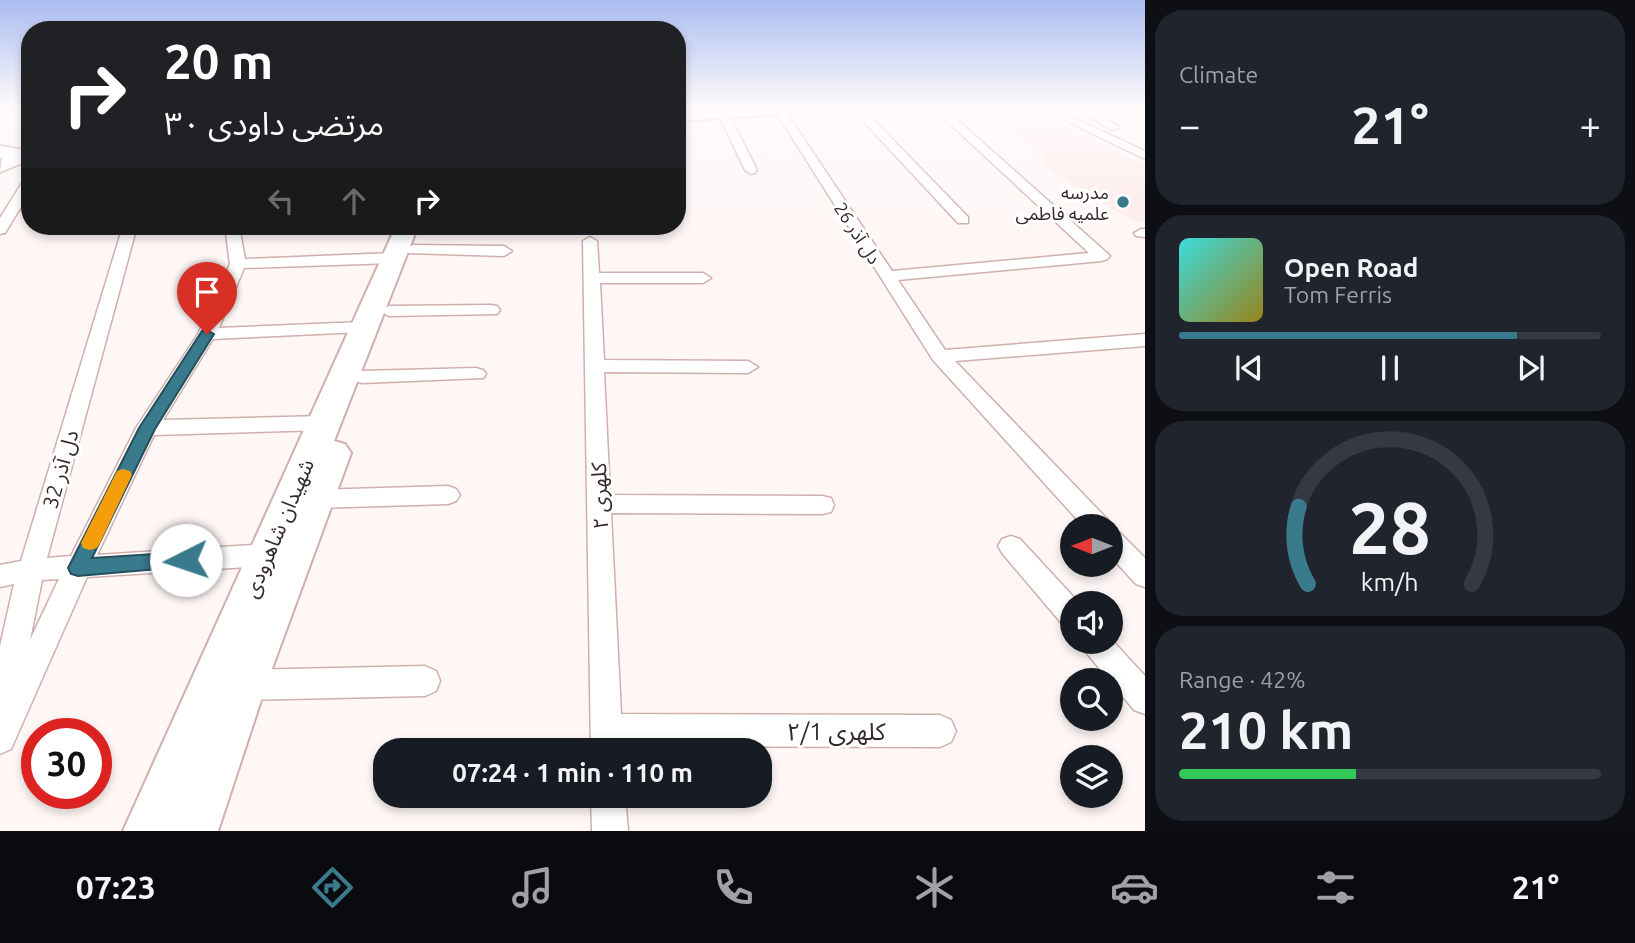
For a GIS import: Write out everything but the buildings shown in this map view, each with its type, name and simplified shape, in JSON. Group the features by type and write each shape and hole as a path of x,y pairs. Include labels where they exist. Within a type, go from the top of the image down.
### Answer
{"main road":[{"path":"0,152 21,150"},
{"path":"0,152 18,154 19,157 0,166"},
{"path":"0,166 21,165"},
{"name":"شهیدان شاهرودی","path":"151,831 322,423 375,319 409,240"},
{"name":"شهیدان شاهرودی","path":"190,831 242,685 362,377 375,319"}],"street":[{"path":"741,148 751,170"},
{"name":"دل آذر 26","path":"805,148 940,356 1087,514"},
{"path":"894,148 963,220"},
{"path":"886,276 1102,257 982,148"},
{"path":"0,230 21,196"},
{"name":"دل آذر 32","path":"0,714 31,570 127,235"},
{"path":"0,738 78,568 147,428 207,334 238,264 233,235"},
{"path":"238,264 409,240 504,251"},
{"name":"کلهری ۲","path":"590,241 607,738"},
{"path":"591,278 703,278"},
{"path":"207,334 491,310"},
{"path":"940,356 1145,340"},
{"path":"594,366 748,367"},
{"path":"362,377 476,374"},
{"path":"147,428 322,423"},
{"path":"316,499 448,495"},
{"path":"599,504 822,505"},
{"path":"1011,546 1060,601"},
{"path":"1124,554 1145,576"},
{"path":"0,576 31,570 266,555"},
{"path":"1106,654 1145,699"},
{"path":"242,685 425,681"},
{"name":"کلهری ۲/1","path":"707,738 940,731"},
{"path":"609,808 610,831"}],"shaded area":[{"name":"مدرسه علمیه فاطمی","path":"1032,148 1110,148 1145,164 1145,223 1131,219 1072,185 1046,166 1049,165 1041,160 1046,158"}],"slow traffic":[{"path":"90,543 123,475"}],"place":[{"name":"مدرسه علمیه فاطمی","path":"1123,202"}],"route":[{"path":"186,560 78,568 147,428 207,334"}]}
